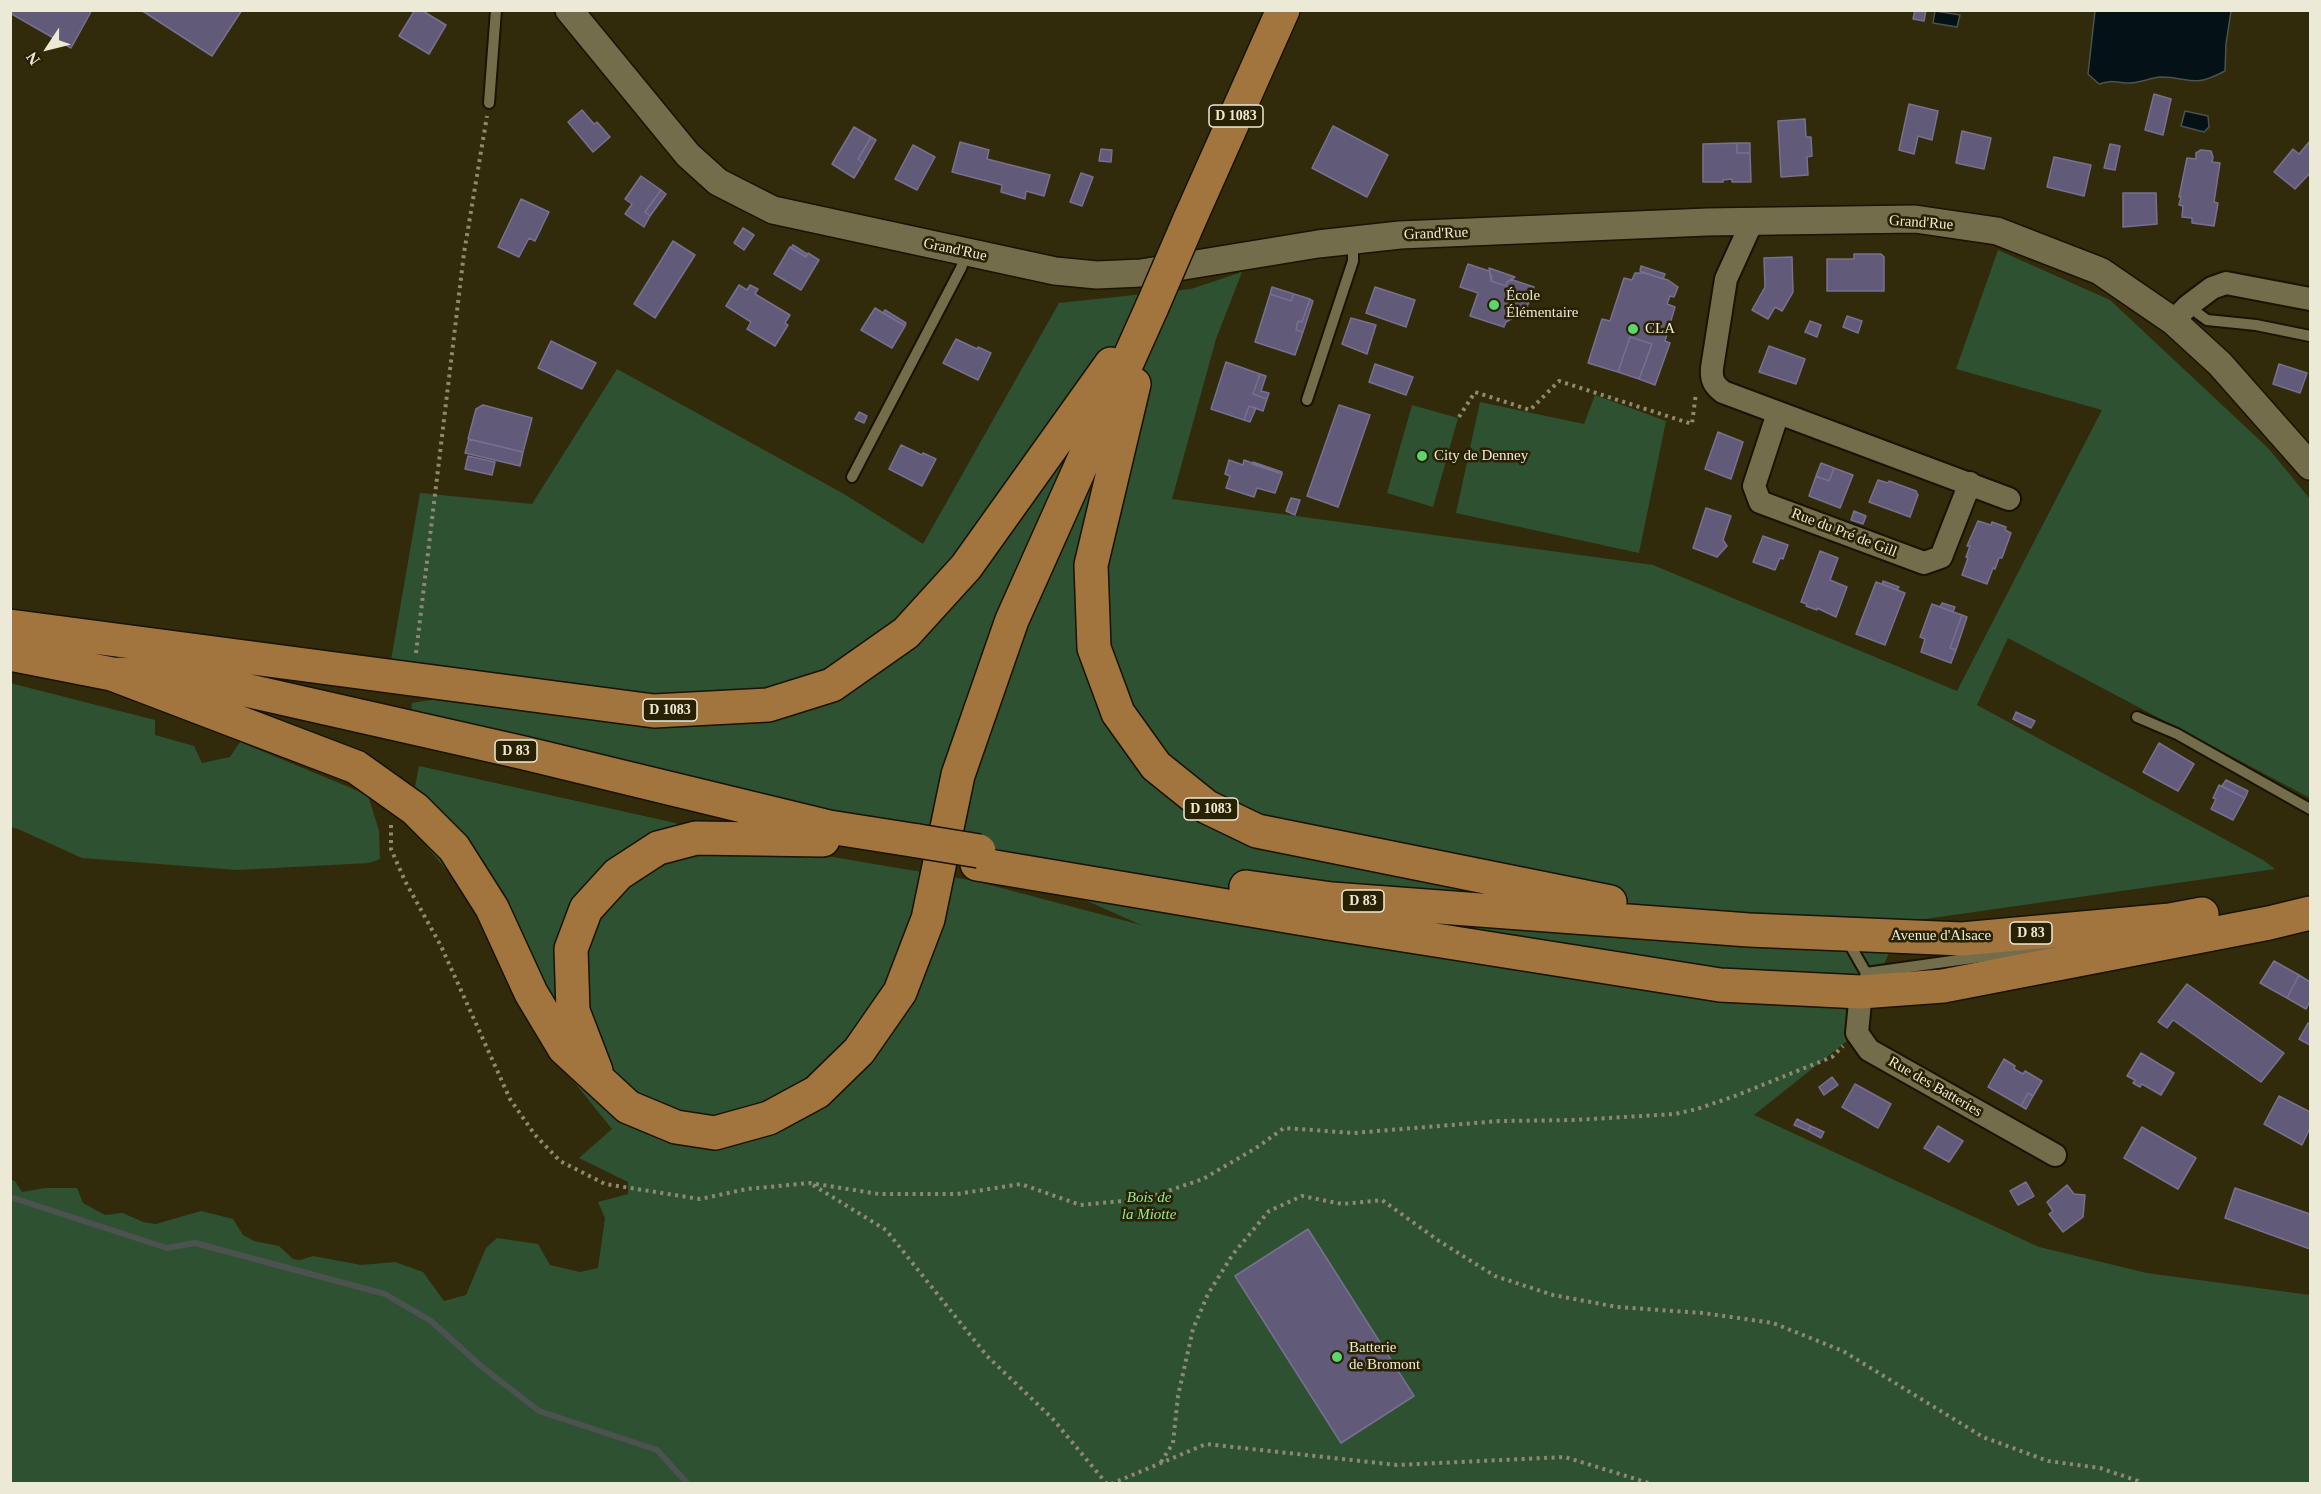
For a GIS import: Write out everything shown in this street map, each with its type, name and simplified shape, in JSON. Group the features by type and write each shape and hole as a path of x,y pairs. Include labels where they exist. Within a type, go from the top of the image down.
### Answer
{"main road":[{"name":"D 1083","path":"178,699 356,767 415,809 454,848 492,908 531,993 564,1048 628,1107 676,1127 715,1133 769,1118 817,1092 859,1051 900,992 928,919 958,775 1012,620 1283,10"},
{"name":"D 1083","path":"10,626 654,711 768,705 832,686 906,633 966,567 1152,307"},
{"name":"D 1083","path":"1152,307 1091,565 1094,648 1118,713 1156,766 1207,807 1257,831 1749,930"},
{"name":"D 83","path":"10,654 112,674 188,677 524,753 918,848"},
{"name":"D 83","path":"112,674 178,699 823,840 918,848 1332,899 1749,930"},
{"name":"D 1083","path":"601,1083 573,1011 571,949 586,909 618,874 658,848 696,838 823,840"},
{"name":"D 83","path":"978,857 1328,923 1720,985 1864,983 1943,986 2269,923 2310,913"},
{"name":"Avenue d'Alsace","path":"1749,930 1962,939 2170,920 2262,903 2310,902"}],"street":[{"name":"Grand'Rue","path":"569,10 688,155 718,183 773,210 1055,271 1097,275 1141,273 1353,240 1400,235 1752,222 1915,219 1997,231 2100,271 2180,314 2220,364 2310,466"},
{"path":"1752,222 1726,279 1711,376 1714,384 1723,393 2009,499"},
{"path":"2180,314 2212,288 2226,283 2310,299"},
{"name":"Rue du Pré de Gill","path":"1778,413 1754,486 1760,502 1924,563 1941,557 1970,483"},
{"path":"1857,1033 1864,983"},
{"name":"Rue des Batteries","path":"1857,1033 1869,1050 2055,1155"}],"lane":[{"path":"489,103 496,10"},
{"path":"1307,400 1353,261 1353,240"},
{"path":"852,477 961,268 967,252"},
{"path":"2180,314 2207,320 2256,325 2310,336"},
{"path":"2137,717 2177,734 2310,809"},
{"path":"2113,937 2170,920"},
{"path":"1845,935 1864,983 2066,945"}],"path":[{"path":"416,653 464,253 489,103"},
{"path":"1459,417 1475,392 1530,410 1559,381 1692,424 1696,392 1700,393 1714,384"},
{"path":"391,825 391,849 405,881 441,946 510,1099 535,1135 560,1161 605,1184 700,1199 747,1189 810,1183 879,1194 957,1194 1021,1184 1080,1205 1144,1199 1203,1179 1256,1148 1284,1128 1354,1133 1499,1121 1575,1120 1675,1114 1697,1109 1832,1057 1857,1033"},
{"path":"810,1183 886,1230 987,1356 1052,1418 1109,1484 1206,1444 1397,1465 1565,1457 1652,1484"},
{"path":"1161,1462 1173,1443 1178,1396 1193,1329 1208,1294 1233,1254 1269,1211 1302,1196 1342,1204 1382,1200 1439,1241 1495,1276 1552,1295 1617,1307 1703,1313 1773,1323 1843,1351 1983,1437 2048,1461 2100,1468 2138,1481 2140,1484"}],"green space":[{"name":"Bois de la Miotte","path":"1998,250 2110,300 2268,448 2310,499 2310,798 2008,638 1977,705 2263,860 2275,869 1904,922 1847,1041 1754,1115 2039,1247 2147,1273 2310,1295 2310,1483 11,1484 11,1180 15,1181 22,1192 45,1188 77,1188 83,1203 105,1215 123,1213 143,1222 156,1224 201,1211 233,1219 243,1235 254,1241 279,1246 293,1259 300,1260 313,1256 361,1265 395,1262 423,1272 444,1301 466,1295 486,1248 497,1238 538,1244 550,1265 580,1272 598,1268 605,1218 598,1202 628,1194 628,1182 579,1158 612,1129 558,1062 480,910 418,836 415,787 419,766 671,822 764,850 815,854 975,881 1141,925 931,831 855,819 411,714 412,703 453,696 391,660 420,493 532,504 617,369 844,494 923,544 1059,303 1191,289 1242,272 1216,339 1172,499 1653,565 1957,691 2102,410 1956,369"},
{"path":"1595,395 1666,421 1639,553 1456,513 1480,402 1584,424"},
{"name":"City de Denney","path":"1412,405 1458,418 1433,507 1387,493"},
{"path":"10,683 155,720 155,735 194,746 202,763 230,757 240,742 368,795 379,831 380,859 369,863 237,870 82,858 11,827"}],"shaded area":[{"path":"1935,11 1960,15 1957,27 1933,23"},
{"path":"2095,11 2231,11 2225,71 2198,81 2160,77 2135,83 2099,84 2088,74"},
{"path":"2185,111 2208,116 2209,127 2204,132 2181,126"}],"building":[{"path":"10,10 92,10 71,48 10,13"},
{"path":"141,10 242,10 212,56"},
{"path":"415,10 421,10 446,25 429,54 399,36"},
{"path":"1915,10 1926,10 1924,21 1913,19"},
{"path":"2154,94 2171,99 2163,135 2145,130"},
{"path":"1909,104 1938,111 1932,140 1918,136 1914,154 1899,150"},
{"path":"582,110 610,137 593,152 568,122"},
{"path":"1805,119 1806,137 1811,137 1812,156 1807,157 1808,175 1781,177 1778,121"},
{"path":"1333,126 1388,155 1367,197 1312,168"},
{"path":"854,127 871,137 858,159 863,163 854,178 832,164"},
{"path":"1962,131 1991,138 1984,169 1956,163"},
{"path":"871,137 876,140 863,163 858,159"},
{"path":"2310,141 2310,173 2295,189 2274,172 2293,149 2299,154"},
{"path":"960,142 989,150 987,159 1050,175 1044,196 1026,191 1025,199 1001,192 1002,185 952,172"},
{"path":"1737,143 1737,153 1750,153 1751,182 1732,182 1732,179 1723,180 1723,182 1703,182 1703,144"},
{"path":"1737,143 1750,143 1750,153 1737,153"},
{"path":"2110,144 2120,146 2115,170 2104,168"},
{"path":"913,145 935,157 917,190 895,179"},
{"path":"1101,149 1112,150 1111,162 1099,161"},
{"path":"2201,150 2211,151 2212,162 2220,163 2214,202 2218,203 2214,226 2192,223 2192,218 2182,217 2183,206 2179,205 2187,158 2196,159 2196,153"},
{"path":"2054,157 2091,165 2084,196 2047,187"},
{"path":"1081,173 1093,177 1082,206 1070,202"},
{"path":"641,176 661,190 645,212 650,216 644,227 625,214 632,204 625,199"},
{"path":"661,190 666,194 650,216 645,212"},
{"path":"2123,193 2156,193 2157,224 2123,227"},
{"path":"521,199 549,212 535,241 529,238 519,257 498,247"},
{"path":"743,228 754,235 744,250 734,243"},
{"path":"673,241 695,255 655,318 634,304"},
{"path":"793,245 807,254 806,257 791,248"},
{"path":"790,247 806,257 808,253 819,260 801,290 774,274"},
{"path":"1854,254 1881,254 1884,257 1884,291 1827,291 1827,259 1854,259"},
{"path":"1792,257 1793,292 1782,311 1775,307 1768,319 1752,310 1765,287 1764,258"},
{"path":"1468,264 1489,271 1491,281 1506,286 1507,282 1513,280 1534,287 1526,310 1511,305 1509,311 1513,318 1506,322 1504,327 1470,316 1478,293 1460,287"},
{"path":"1641,266 1665,274 1663,279 1640,271"},
{"path":"1489,268 1515,277 1507,282 1506,286 1491,281"},
{"name":"CLA","path":"1635,273 1644,273 1668,280 1678,287 1674,297 1670,296 1667,304 1675,307 1665,341 1670,343 1655,385 1639,379 1652,344 1630,337 1618,372 1588,363 1602,319 1610,321 1624,278 1632,280"},
{"path":"739,285 747,290 750,285 758,289 755,294 790,315 785,323 788,325 775,346 747,329 751,322 726,306"},
{"path":"1272,287 1294,294 1291,301 1270,294"},
{"path":"1375,287 1415,300 1406,327 1366,313"},
{"path":"1270,294 1291,301 1294,294 1310,299 1302,322 1298,321 1296,330 1303,332 1295,355 1255,342"},
{"path":"1310,299 1313,301 1303,332 1296,330 1298,321 1302,322"},
{"path":"875,308 905,326 892,348 861,330"},
{"path":"885,310 906,323 905,326 883,313"},
{"path":"1847,316 1862,321 1858,333 1843,327"},
{"path":"1351,318 1376,325 1367,354 1342,344"},
{"path":"1810,321 1821,325 1817,337 1805,332"},
{"path":"1630,337 1652,344 1639,379 1618,372"},
{"path":"956,339 991,353 978,380 943,363"},
{"path":"551,341 596,363 582,389 538,368"},
{"path":"1769,346 1805,359 1796,384 1759,372"},
{"path":"1226,362 1260,374 1253,394 1267,399 1263,411 1249,406 1244,420 1211,409"},
{"path":"1375,364 1413,377 1406,395 1369,382"},
{"path":"2279,364 2307,373 2300,393 2273,384"},
{"path":"1260,374 1266,376 1261,391 1269,393 1267,399 1253,394"},
{"path":"483,405 532,418 523,452 468,439 476,409"},
{"path":"1339,405 1370,415 1338,507 1307,496"},
{"path":"1249,406 1256,408 1250,422 1244,420"},
{"path":"859,412 867,416 864,423 855,419"},
{"path":"1718,432 1743,442 1731,479 1705,469"},
{"path":"469,439 523,452 520,466 465,453"},
{"path":"901,445 936,459 922,486 889,469"},
{"path":"468,456 495,462 492,475 465,469"},
{"path":"1229,460 1243,465 1244,460 1282,474 1275,493 1257,488 1254,497 1226,488 1230,476 1225,474"},
{"path":"1253,462 1282,472 1282,474 1252,464"},
{"path":"1821,463 1834,468 1829,481 1816,476"},
{"path":"1834,468 1853,475 1840,508 1809,496 1816,476 1829,481"},
{"path":"1878,480 1888,483 1889,481 1916,491 1918,495 1910,517 1869,502"},
{"path":"1291,498 1300,500 1295,515 1286,511"},
{"path":"1706,508 1731,516 1723,540 1727,546 1717,557 1693,548"},
{"path":"1854,511 1866,516 1863,524 1851,520"},
{"path":"1978,521 1991,525 1992,522 2006,527 2005,530 2011,533 2002,558 1999,558 1995,569 1993,568 1987,584 1962,575 1968,558 1966,557 1970,546 1967,546"},
{"path":"1763,536 1788,545 1783,559 1780,558 1775,570 1753,562"},
{"path":"1820,551 1838,558 1830,580 1847,587 1836,617 1801,602"},
{"path":"1883,581 1899,587 1897,590 1882,584"},
{"path":"1876,582 1905,593 1885,645 1856,634"},
{"path":"1942,603 1955,607 1953,612 1940,607"},
{"path":"1932,604 1962,615 1950,648 1956,650 1951,663 1921,652 1925,639 1920,637"},
{"path":"1962,615 1967,617 1956,650 1950,648"},
{"path":"2016,712 2035,721 2031,728 2013,719"},
{"path":"2159,743 2194,764 2178,791 2143,772"},
{"path":"2226,780 2248,791 2245,798 2222,786"},
{"path":"2219,785 2245,798 2233,820 2211,809"},
{"path":"2274,961 2299,975 2287,998 2260,983"},
{"path":"2299,975 2310,982 2310,1001 2306,1009 2287,998"},
{"path":"2187,984 2284,1053 2261,1082 2173,1020 2167,1028 2158,1022"},
{"path":"2308,1023 2310,1024 2310,1045 2299,1039"},
{"path":"2141,1053 2174,1073 2161,1095 2142,1084 2140,1087 2133,1083 2135,1080 2127,1076"},
{"path":"2004,1059 2015,1066 2014,1069 2023,1074 2025,1071 2042,1081 2033,1096 2028,1093 2021,1106 1988,1087"},
{"path":"1832,1077 1838,1085 1824,1095 1819,1087"},
{"path":"1855,1084 1891,1104 1878,1128 1842,1107"},
{"path":"2028,1093 2033,1096 2026,1109 2021,1106"},
{"path":"2279,1096 2310,1112 2310,1128 2302,1145 2264,1124"},
{"path":"1797,1119 1811,1126 1808,1131 1794,1125"},
{"path":"1811,1126 1824,1132 1821,1138 1808,1131"},
{"path":"1938,1126 1963,1141 1949,1162 1924,1148"},
{"path":"2142,1127 2196,1158 2178,1189 2124,1158"},
{"path":"2026,1182 2034,1196 2018,1205 2010,1191"},
{"path":"2067,1185 2074,1194 2085,1195 2083,1217 2063,1232 2049,1214 2053,1211 2047,1202"},
{"path":"2235,1188 2310,1214 2310,1249 2225,1218"},
{"name":"Batterie de Bromont","path":"1308,1229 1414,1396 1341,1443 1235,1276"}],"waterway":[{"path":"10,1197 167,1248 195,1243 385,1294 431,1321 481,1366 539,1411 657,1450 688,1484"}],"place":[{"name":"École Élémentaire","path":"1494,305"},
{"name":"CLA","path":"1633,329"},
{"name":"City de Denney","path":"1422,456"},
{"name":"Batterie de Bromont","path":"1337,1357"}]}
